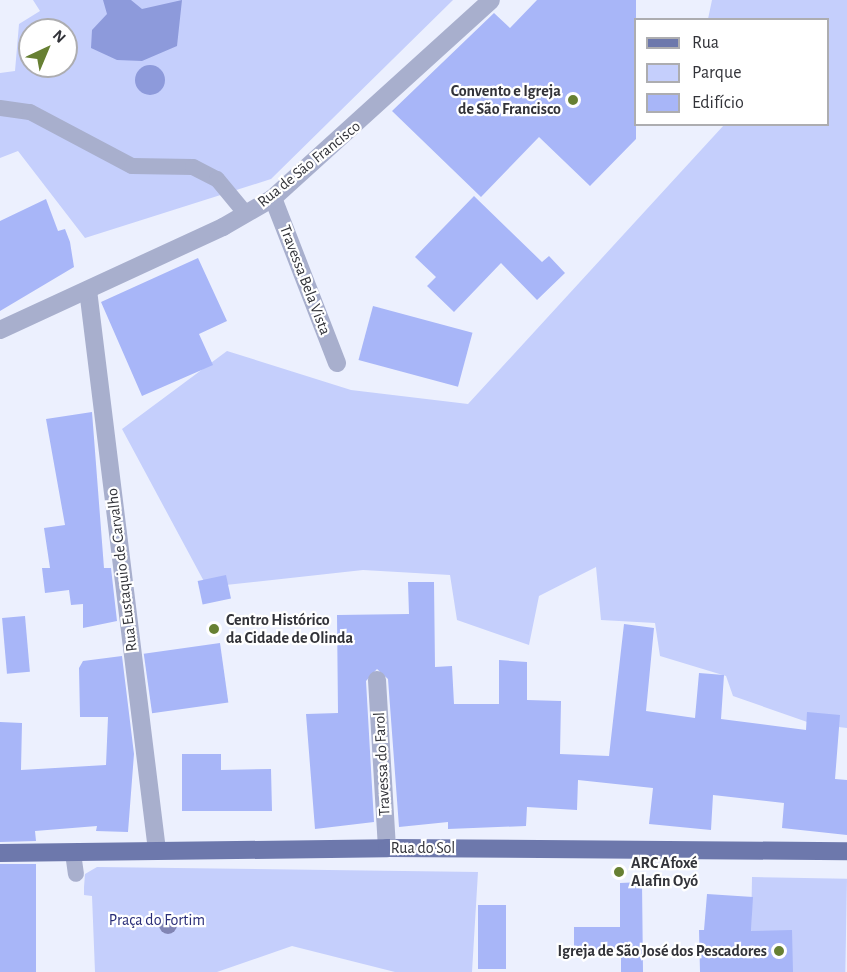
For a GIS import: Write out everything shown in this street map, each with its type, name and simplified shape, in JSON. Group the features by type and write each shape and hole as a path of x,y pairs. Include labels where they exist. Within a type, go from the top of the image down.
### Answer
{"main road":[{"name":"Rua do Sol","path":"0,853 387,848 847,851"}],"street":[{"name":"Rua de São Francisco","path":"0,330 246,214 273,198 491,0"},
{"name":"Travessa Bela Vista","path":"273,198 337,363"},
{"name":"Rua Eustaquio de Carvalho","path":"88,290 157,850"},
{"name":"Travessa do Farol","path":"377,680 387,848"}],"lane":[{"path":"0,108 30,112 132,166 193,167 217,179 246,214"},
{"path":"74,853 76,874"}],"green space":[{"path":"33,0 453,0 271,179 85,238 18,151 0,158 0,73 15,71 18,36 18,78 78,78 78,18 29,18 40,11"},
{"path":"712,0 847,0 847,728 813,724 733,696 726,676 660,656 655,623 601,620 596,567 539,596 529,645 457,620 450,575 363,570 207,587 122,429 227,351 351,390 468,404 723,126 829,126 829,18 708,18"},
{"name":"Praça do Fortim","path":"97,867 478,872 472,972 395,972 292,946 217,972 95,972 92,896 84,895 84,887 85,874"},
{"path":"752,877 847,879 845,972 750,972"}],"shaded area":[{"path":"103,0 131,0 142,9 182,0 177,46 142,61 117,60 91,48 92,30 107,14"},
{"path":"150,65 161,69 165,80 161,91 150,95 139,91 135,80 139,69"}],"building":[{"name":"Convento e Igreja de São Francisco","path":"537,0 636,0 634,126 636,126 636,139 590,186 539,137 481,197 392,111 494,13 510,28"},
{"path":"474,196 542,262 549,256 565,273 537,300 501,263 454,312 427,286 436,277 415,257"},
{"path":"46,199 58,231 65,229 70,242 74,267 0,311 0,221"},
{"path":"198,258 227,321 199,334 213,365 142,396 101,302"},
{"path":"373,306 472,333 458,387 359,360"},
{"path":"92,412 104,568 111,568 117,621 83,628 83,604 71,605 69,590 45,593 42,568 50,568 44,528 65,525 46,419"},
{"path":"226,575 231,598 203,605 198,581"},
{"path":"408,582 434,582 435,667 452,666 454,704 499,704 499,660 527,662 527,700 561,701 560,754 609,756 624,624 654,628 646,711 695,718 699,673 724,675 721,719 806,730 807,712 840,715 835,779 847,780 847,835 782,828 784,803 713,795 711,830 649,824 653,788 578,780 577,810 527,807 526,826 448,829 448,822 399,827 388,679 377,669 366,681 374,822 315,829 306,714 338,713 337,615 409,614"},
{"path":"25,616 30,672 7,674 2,618"},
{"path":"220,643 228,702 152,713 144,654"},
{"path":"122,656 134,754 128,832 96,831 97,826 35,831 36,841 0,842 0,722 22,723 21,770 106,765 108,717 80,717 79,668 83,661"},
{"path":"182,754 221,754 221,770 271,769 272,811 182,811"},
{"path":"0,864 36,864 36,972 0,972"},
{"path":"642,882 643,972 621,972 621,954 574,953 574,927 620,927 620,883"},
{"path":"707,894 753,897 751,931 792,930 793,972 700,972 699,930 704,930"},
{"path":"478,905 506,905 506,969 478,969"}],"place":[{"name":"Convento e Igreja de São Francisco","path":"573,100"},
{"name":"Centro Histórico da Cidade de Olinda","path":"214,629"},
{"name":"ARC Afoxé Alafin Oyó","path":"619,872"},
{"name":"Igreja de São José dos Pescadores","path":"779,951"}]}
